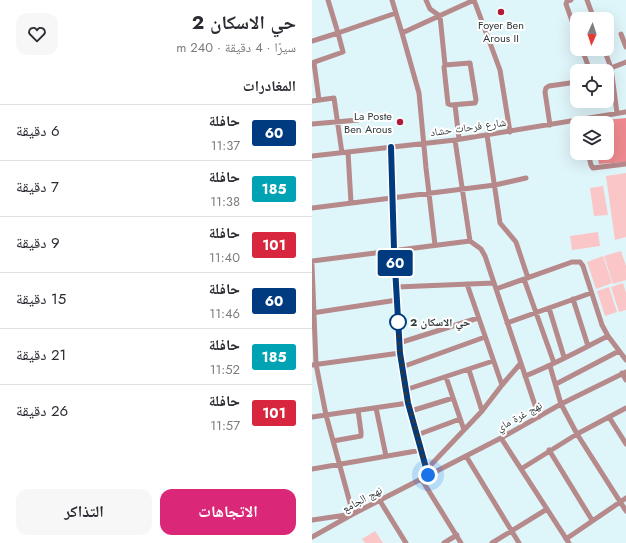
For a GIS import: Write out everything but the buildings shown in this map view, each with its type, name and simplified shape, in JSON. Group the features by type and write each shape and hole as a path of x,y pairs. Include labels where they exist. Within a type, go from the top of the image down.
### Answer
{"street":[{"path":"319,100 313,63 343,52 328,0"},
{"path":"392,0 419,93 435,245"},
{"path":"426,0 432,10 440,16 448,104 455,105 475,103 472,65 469,62 445,65"},
{"path":"402,33 474,0 500,70 510,132"},
{"path":"570,15 566,4 571,0"},
{"path":"587,0 591,12"},
{"path":"312,41 396,13"},
{"path":"622,34 626,47"},
{"path":"614,67 626,62"},
{"path":"550,125 544,92 549,86 570,83"},
{"path":"312,101 334,98 345,152 351,203"},
{"path":"614,98 617,113"},
{"path":"455,105 462,189 470,241"},
{"name":"شارع فرحات حشاد","path":"604,116 626,112"},
{"path":"312,124 358,120"},
{"name":"شارع فرحات حشاد","path":"312,156 424,144 570,122"},
{"path":"487,135 500,223 516,242 552,365 561,404 577,434 626,511"},
{"path":"391,147 394,250 400,353 405,390 427,473"},
{"path":"590,160 593,168 626,164"},
{"path":"312,208 495,185 526,178"},
{"path":"312,261 470,241 483,252 538,417"},
{"path":"496,289 577,261 580,262 583,266 599,316 608,336 626,360"},
{"path":"312,265 314,365 353,514 312,520"},
{"path":"397,287 494,283"},
{"path":"468,284 478,318 502,385"},
{"path":"507,323 591,293"},
{"path":"573,299 588,346"},
{"path":"313,312 397,300"},
{"path":"549,308 564,357"},
{"path":"399,343 478,318"},
{"path":"524,376 552,365 564,357 608,336"},
{"path":"402,367 485,337"},
{"path":"556,384 619,351"},
{"path":"314,365 400,353"},
{"path":"405,390 493,361"},
{"path":"427,473 482,411 520,364"},
{"path":"469,370 482,411"},
{"path":"624,372 626,380"},
{"name":"نهج غرة ماي","path":"422,480 427,473 466,456 561,404 624,372"},
{"path":"446,377 464,430"},
{"path":"411,412 453,398"},
{"path":"312,417 408,403"},
{"path":"376,408 386,456"},
{"path":"521,469 549,450 626,408"},
{"path":"333,441 361,436 362,432 358,410"},
{"path":"609,417 626,444"},
{"path":"417,435 460,419"},
{"path":"501,438 568,541 592,520 626,498"},
{"path":"312,469 422,450"},
{"path":"549,450 592,520"},
{"path":"466,456 519,543"},
{"path":"422,480 462,543"},
{"name":"نهج الجامع","path":"312,537 353,514 422,480"},
{"path":"380,501 406,543"},
{"path":"492,543 547,509"},
{"path":"444,543 457,535"}],"shaded area":[{"path":"626,118 626,162 599,164 598,160 614,160 614,119"},
{"path":"626,173 626,237 615,240 606,176"},
{"path":"603,186 608,215 594,216 590,188"},
{"path":"598,232 600,246 572,250 570,236"},
{"path":"621,251 626,266 626,280 613,284 604,256"},
{"path":"603,256 612,283 596,289 587,262"},
{"path":"623,283 626,293 626,310 619,312 611,287"},
{"path":"609,287 617,312 605,316 597,291"},
{"path":"375,531 383,543 365,543 362,539"}],"bus line":[{"name":"60","path":"391,147 394,250 400,353 405,390 428,475"}],"place":[{"name":"Foyer Ben Arous II","path":"501,12"},
{"name":"La Poste Ben Arous","path":"400,122"},
{"name":"حي الاسكان 2","path":"398,322"}],"route":[{"path":"398,322 405,390 428,475"}]}
